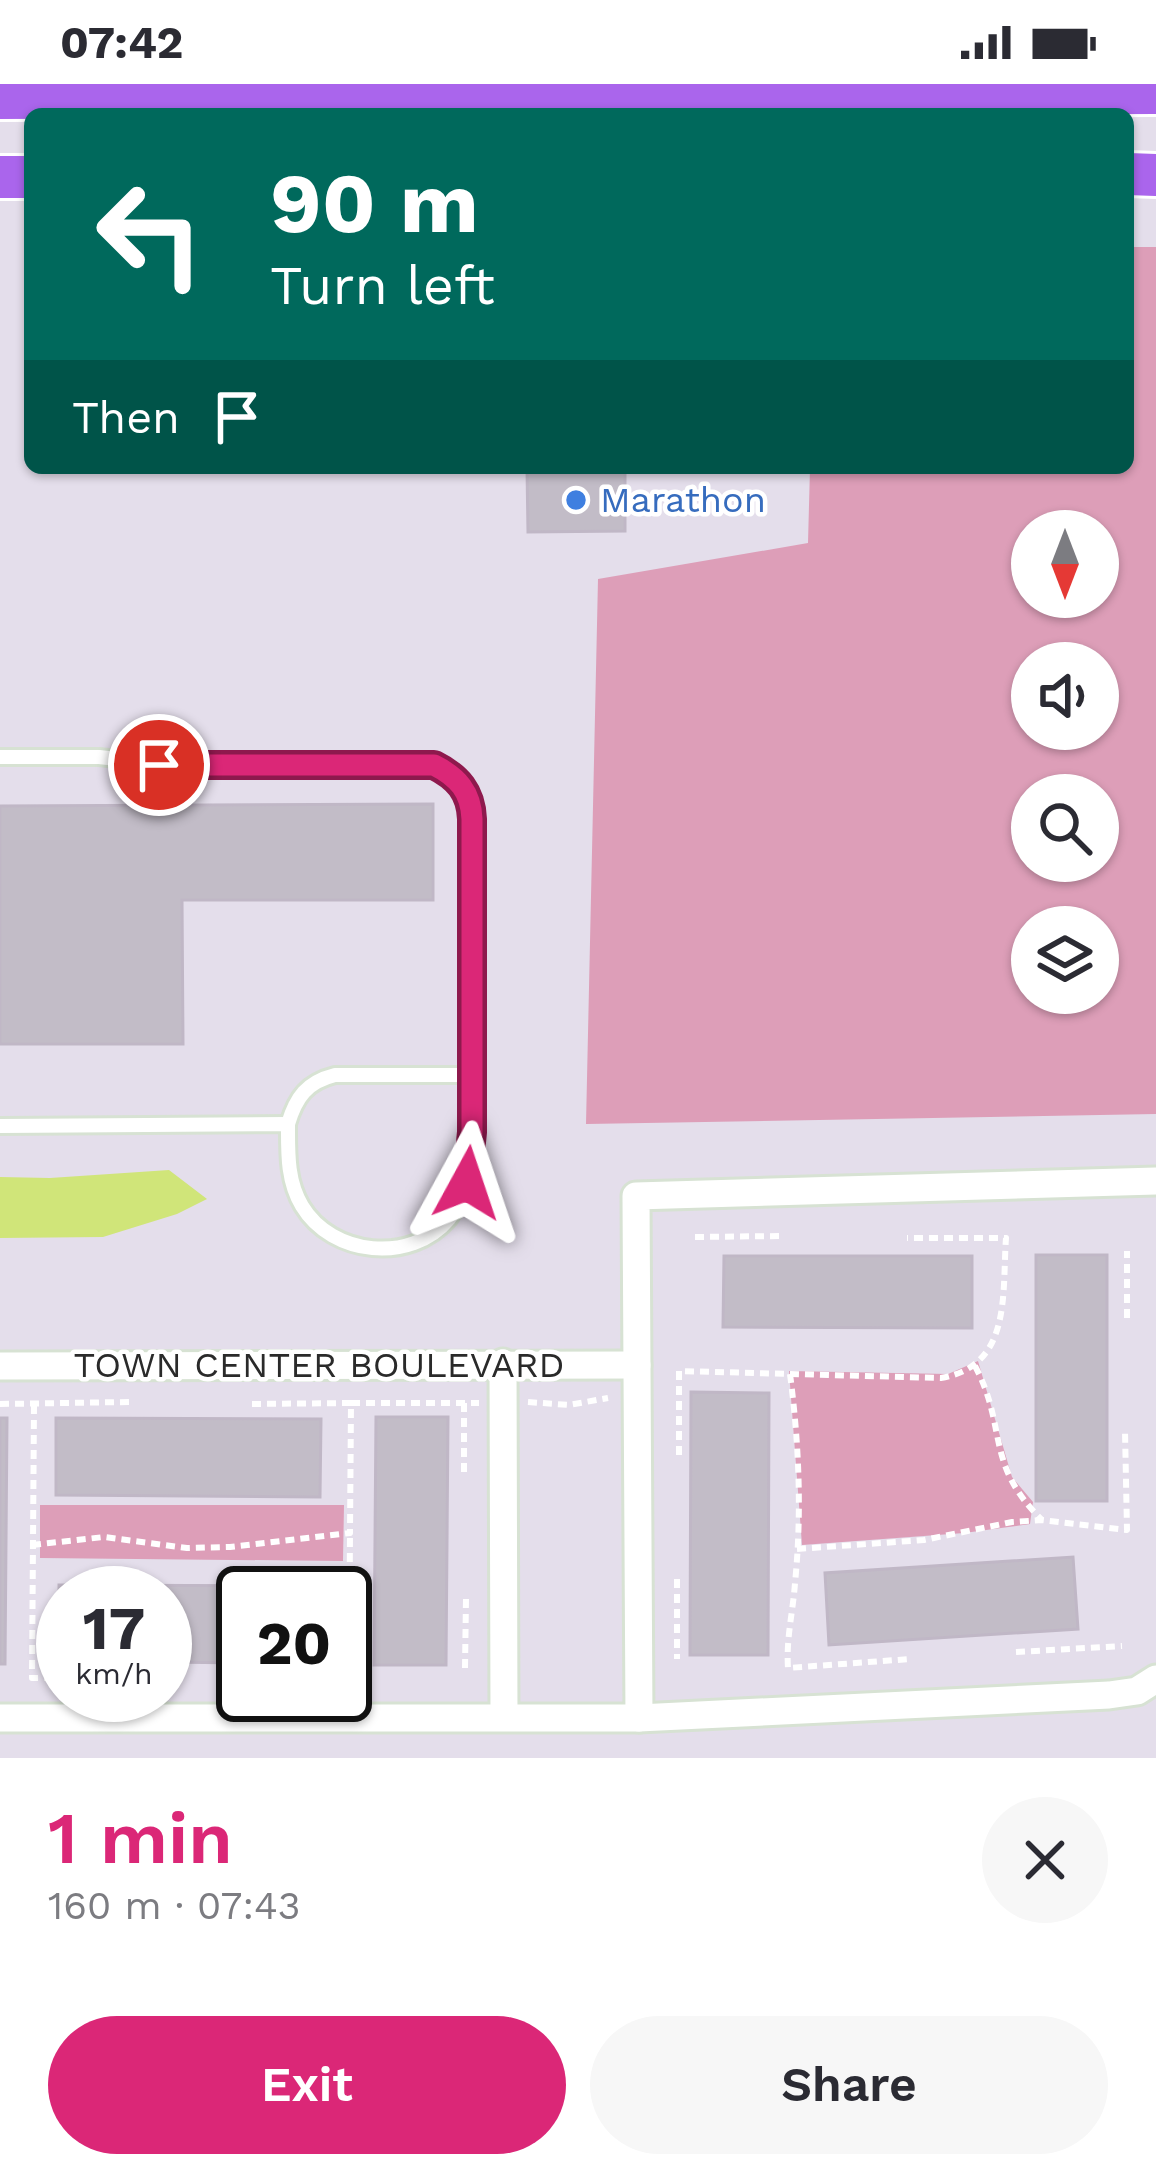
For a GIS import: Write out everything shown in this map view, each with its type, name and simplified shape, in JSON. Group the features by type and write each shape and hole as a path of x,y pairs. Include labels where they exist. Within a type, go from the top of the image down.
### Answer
{"highway":[{"path":"0,98 526,98 863,89 1156,93"}],"street":[{"path":"639,1718 636,1196 1156,1181"},
{"path":"503,1363 504,1716"},
{"name":"TOWN CENTER BOULEVARD","path":"0,1366 637,1365"},
{"path":"0,1718 639,1718 1109,1694 1137,1691 1156,1679"}],"lane":[{"path":"0,757 99,757 180,766 422,764 446,771 458,781 471,805 472,1075 467,1183 447,1222 414,1244 368,1248 348,1243 312,1221 293,1187 287,1124 304,1090 335,1075 472,1075"},
{"path":"0,1126 287,1124"}],"path":[{"path":"694,1237 781,1236"},
{"path":"679,1455 679,1371 941,1378 975,1366 994,1341 1000,1320 1006,1238 908,1238"},
{"path":"1126,1318 1127,1251"},
{"path":"975,1366 1008,1478 1042,1520"},
{"path":"790,1374 799,1458 788,1668 910,1659"},
{"path":"0,1404 129,1402"},
{"path":"249,1404 351,1403 350,1566"},
{"path":"464,1403 464,1473"},
{"path":"34,1405 32,1678 36,1678"},
{"path":"797,1549 924,1540 1042,1520 1126,1530 1125,1431"},
{"path":"32,1545 104,1538 187,1548 230,1547 350,1533"},
{"path":"677,1579 677,1659"},
{"path":"465,1668 466,1598"},
{"path":"1016,1652 1122,1646"}],"shaded area":[{"path":"1134,247 1156,247 1156,1114 586,1124 598,579 808,543 810,474 1134,474"},
{"path":"169,1170 207,1199 177,1214 103,1237 0,1238 0,1177"},
{"path":"978,1361 1012,1477 1033,1502 1030,1524 802,1545 789,1371 948,1374"},
{"path":"40,1505 344,1505 343,1561 40,1558"}],"building":[{"name":"Marathon","path":"527,474 625,474 625,531 528,532"},
{"path":"433,804 433,900 182,900 183,1044 0,1044 0,806"},
{"path":"1036,1255 1107,1255 1107,1501 1036,1501"},
{"path":"724,1256 972,1256 972,1328 723,1327"},
{"path":"691,1392 769,1393 768,1655 690,1655"},
{"path":"376,1417 448,1417 446,1665 374,1665"},
{"path":"0,1418 7,1418 5,1664 0,1664"},
{"path":"56,1418 321,1419 320,1497 56,1495"},
{"path":"1073,1557 1078,1629 829,1645 825,1573"},
{"path":"192,1586 216,1586 216,1663 192,1662"}],"place":[{"name":"Marathon","path":"576,500"}],"route":[{"path":"159,765 434,765 466,791 472,819 472,1132 467,1183"}]}
